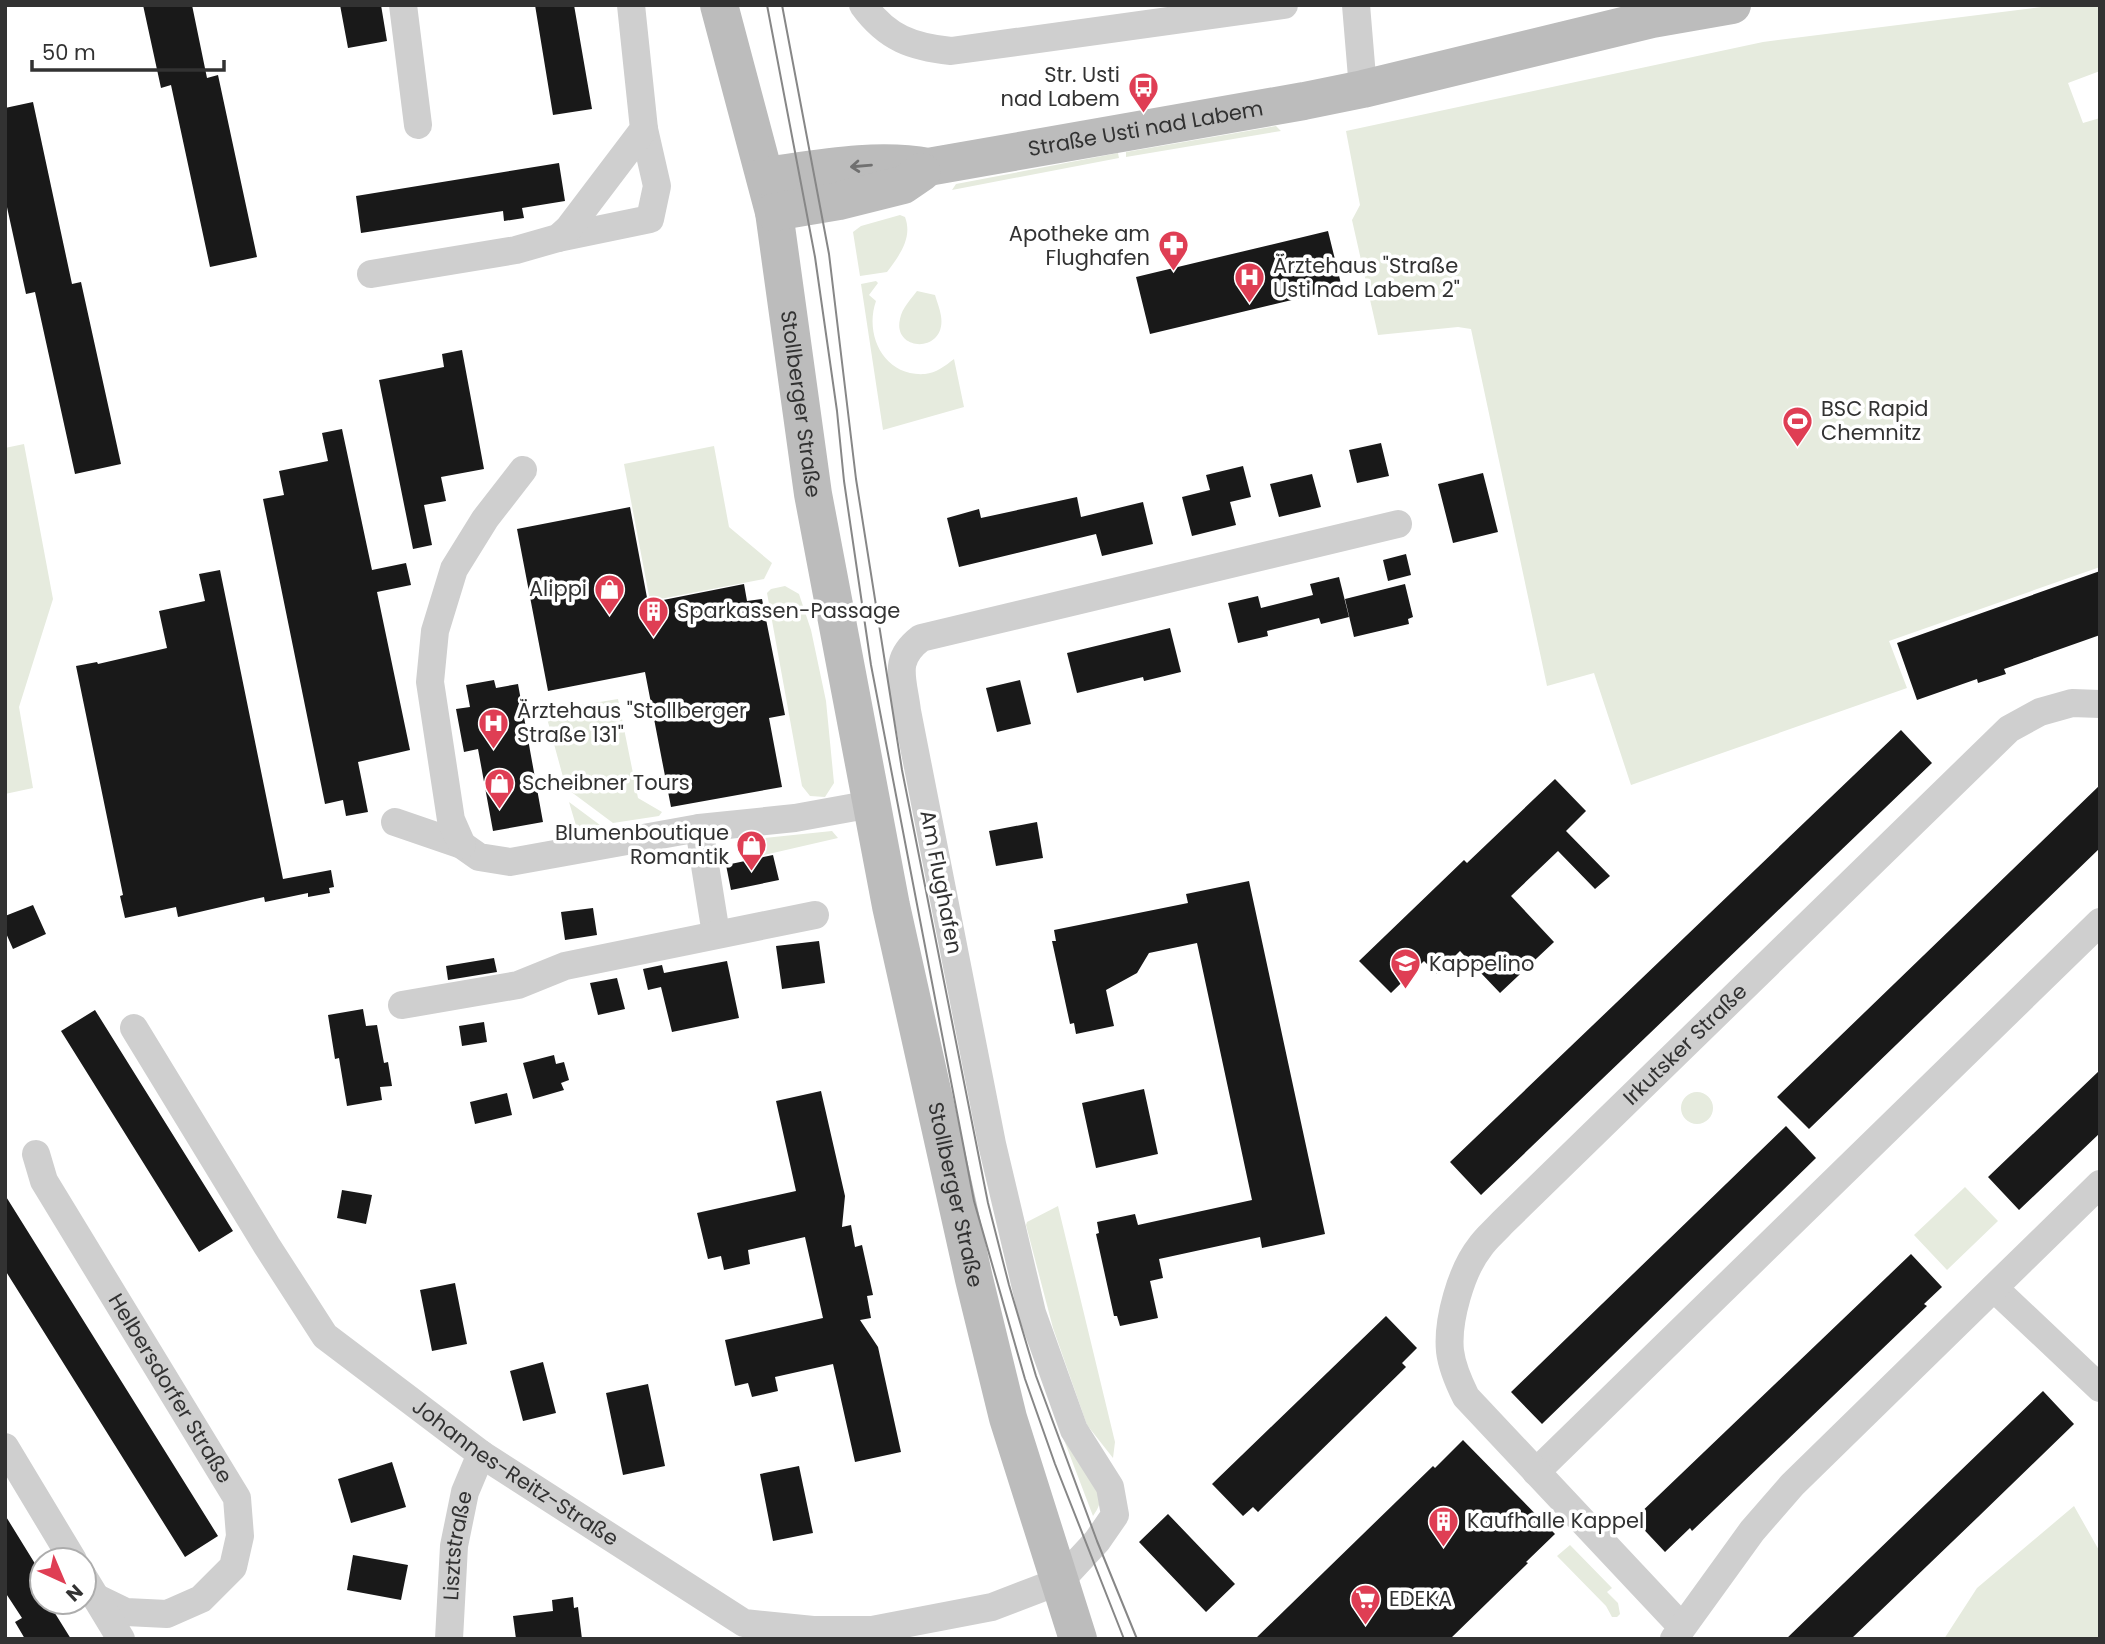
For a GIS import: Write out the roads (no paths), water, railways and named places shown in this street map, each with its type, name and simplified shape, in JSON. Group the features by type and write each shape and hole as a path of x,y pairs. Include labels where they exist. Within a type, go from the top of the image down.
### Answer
{"main road":[{"name":"Stollberger Straße","path":"719,5 769,194 813,494 891,906 974,1279 1008,1418 1078,1639"},
{"name":"Straße Usti nad Labem","path":"769,194 839,201 904,184 928,167 1143,131 1363,89 1652,19 1732,5"},
{"name":"Stollberger Straße","path":"1060,1581 1082,1616 1092,1639"}],"street":[{"path":"402,5 418,125"},
{"path":"370,274 516,250 558,238 650,219 657,186 644,129 631,5"},
{"path":"863,5 879,25 908,44 951,51 1284,5"},
{"path":"1356,5 1363,89"},
{"path":"558,238 569,228 644,129"},
{"path":"462,845 451,820 430,682 435,631 454,569 485,519 523,470"},
{"name":"Am Flughafen","path":"1060,1581 1097,1541 1115,1515 1110,1487 1074,1430 1032,1312 992,1144 906,711 901,660 908,647 921,638 1398,524"},
{"name":"Irkutsker Straße","path":"2100,704 2072,703 2040,712 2009,729 1479,1248 1464,1275 1452,1323 1450,1350 1456,1376 1466,1398 1536,1472 1678,1633 1752,1531 1792,1485 2100,1184"},
{"path":"395,822 462,845 479,857 510,862 699,828 795,818 872,804"},
{"path":"699,828 716,934"},
{"path":"402,1004 518,985 565,966 815,915"},
{"path":"1536,1472 2100,922"},
{"name":"Johannes-Reitz-Straße","path":"134,1028 267,1247 325,1336 481,1454 742,1631 872,1630 992,1607 1060,1581"},
{"name":"Helbersdorfer Straße","path":"36,1154 44,1181 237,1498 240,1536 233,1567 201,1599 167,1614 126,1612 98,1593"},
{"path":"1994,1288 2100,1388"},
{"path":"5,1447 65,1546"},
{"name":"Lisztstraße","path":"449,1639 454,1546 465,1492 481,1454"},
{"name":"Helbersdorfer Straße","path":"98,1601 121,1639"}],"tram line":[{"path":"767,5 815,257 871,665 974,1201 1025,1379 1055,1464 1124,1639"},
{"path":"782,5 829,254 856,479 902,770 988,1203 1036,1376 1097,1541 1137,1639"}],"place":[{"name":"Str. Usti nad Labem","path":"1143,114"},
{"name":"Apotheke am Flughafen","path":"1173,273"},
{"name":"Ärztehaus \"Straße Usti nad Labem 2\"","path":"1250,305"},
{"name":"BSC Rapid Chemnitz","path":"1798,448"},
{"name":"Alippi","path":"610,616"},
{"name":"Sparkassen-Passage","path":"654,638"},
{"name":"Ärztehaus \"Stollberger Straße 131\"","path":"494,750"},
{"name":"Scheibner Tours","path":"499,810"},
{"name":"Blumenboutique Romantik","path":"752,872"},
{"name":"Kappelino","path":"1406,991"},
{"name":"Kaufhalle Kappel","path":"1444,1548"},
{"name":"EDEKA","path":"1366,1626"}]}
